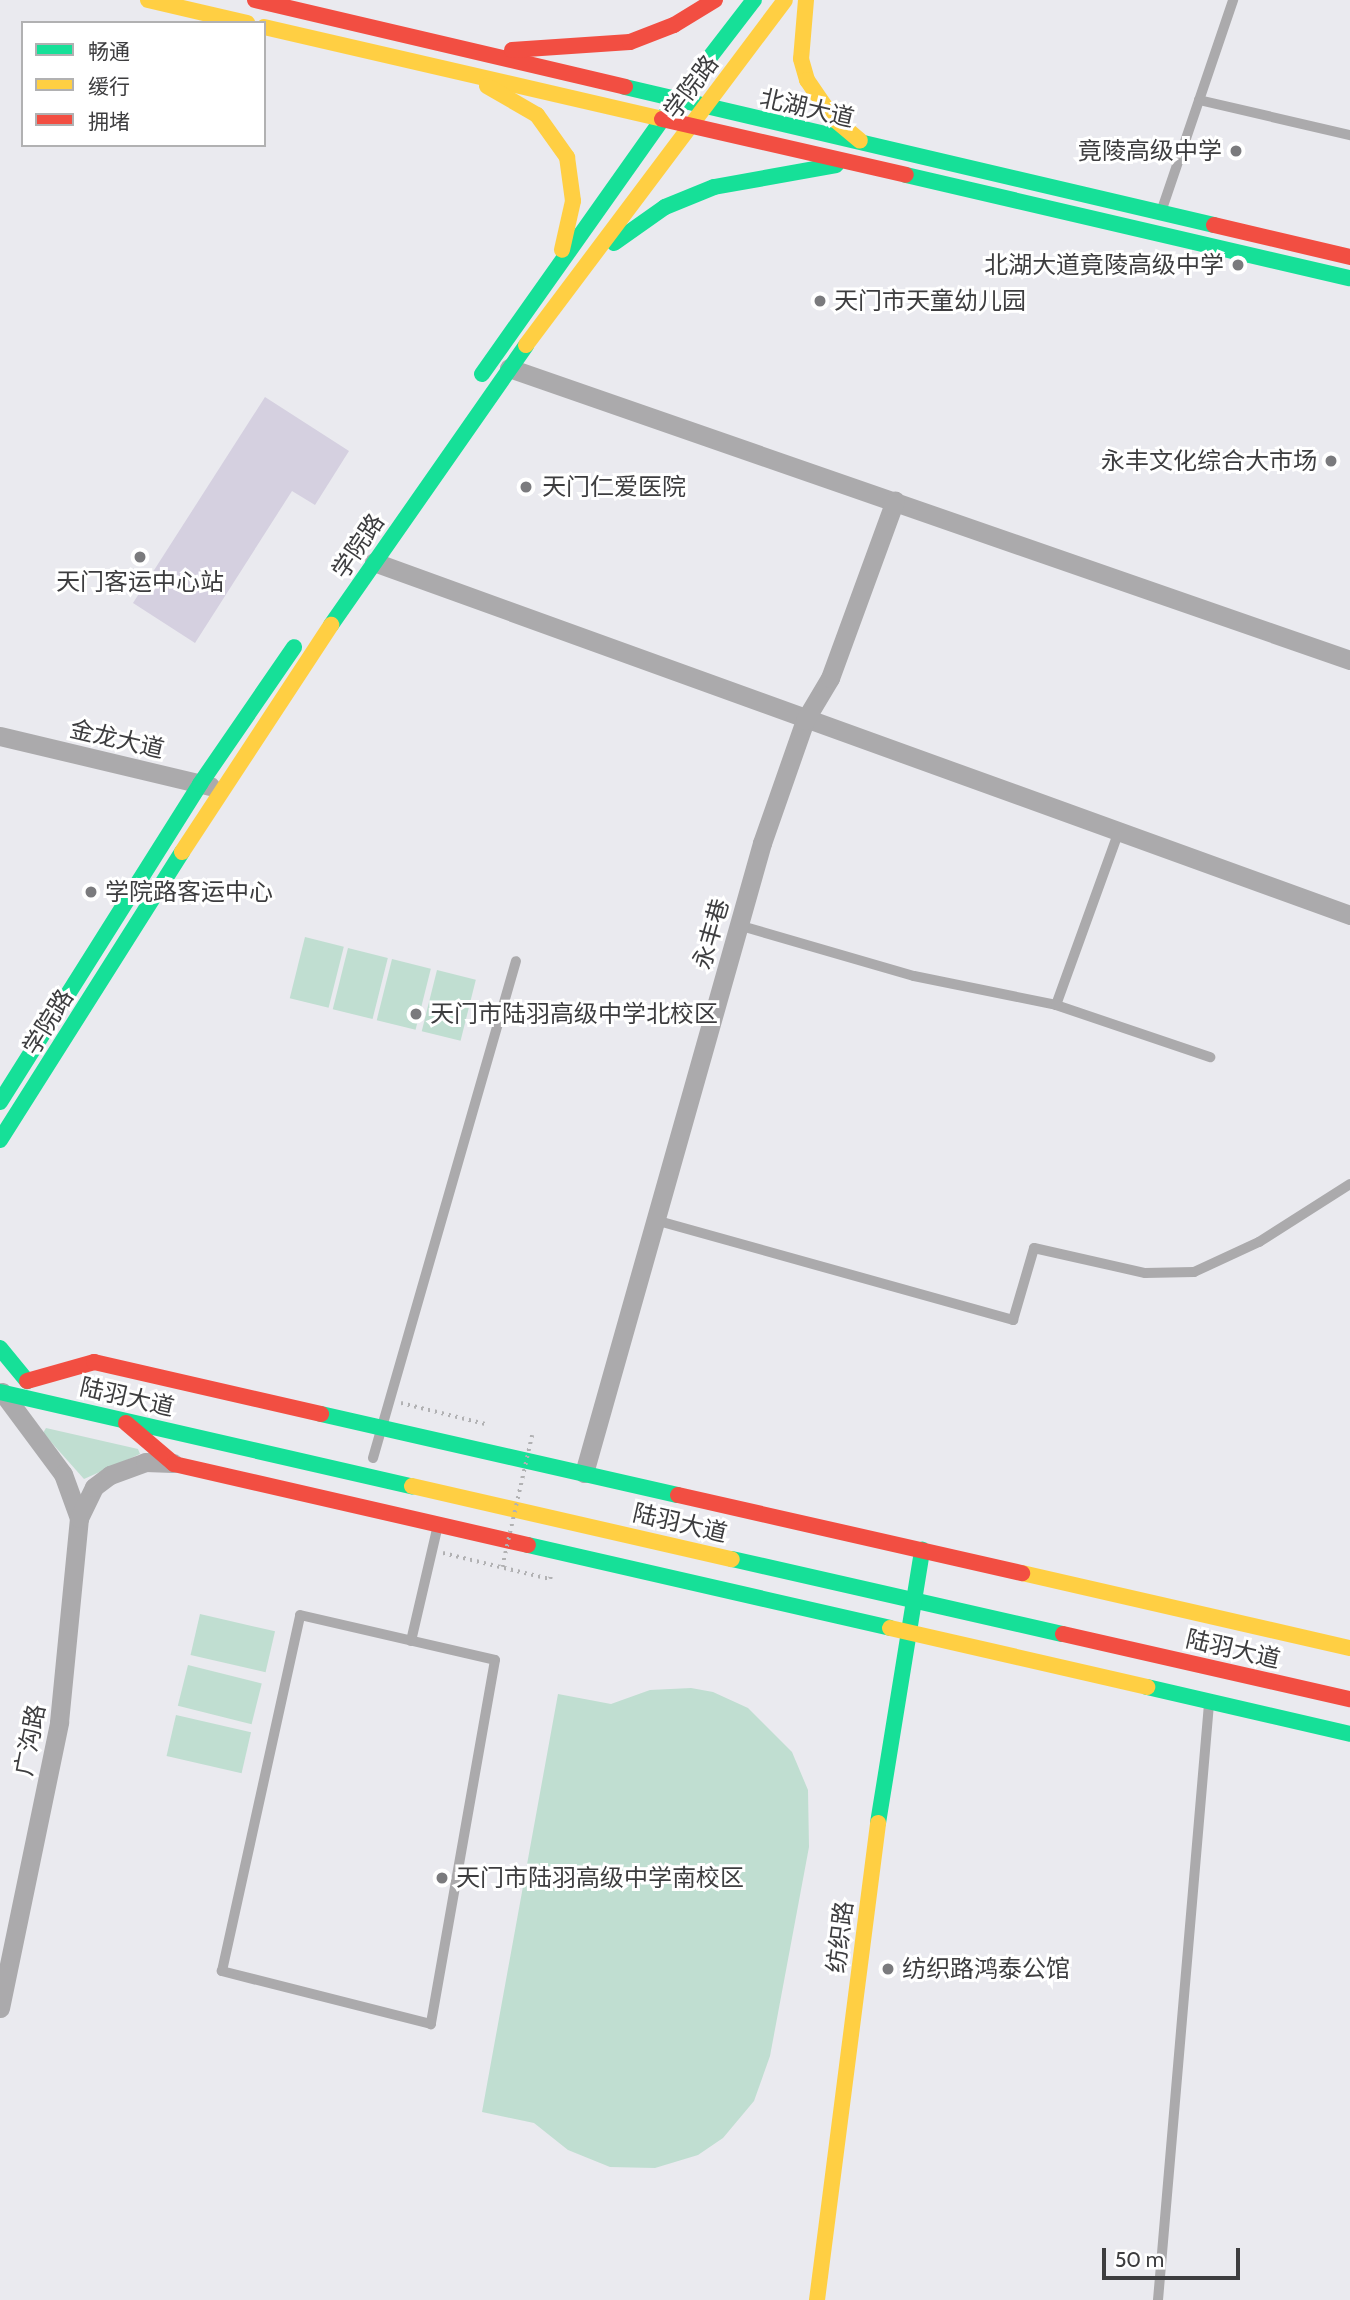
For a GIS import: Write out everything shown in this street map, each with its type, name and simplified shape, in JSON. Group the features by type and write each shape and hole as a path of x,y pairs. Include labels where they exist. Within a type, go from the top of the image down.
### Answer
{"main road":[{"path":"148,0 238,21"},
{"name":"北湖大道","path":"255,0 1350,257"},
{"path":"468,50 573,49 630,42 674,25 715,0"},
{"name":"学院路","path":"474,384 663,118 754,0"},
{"name":"学院路","path":"0,1140 222,788 374,562 509,368 785,0"},
{"path":"806,0 801,59 807,80 833,117 865,145"},
{"name":"北湖大道","path":"266,27 1350,278"},
{"path":"457,71 537,115 568,157 573,201 561,258"},
{"path":"583,269 636,226 688,197 778,172 858,164"},
{"name":"学院路","path":"0,1102 200,784 302,636"},
{"path":"0,1348 27,1381 94,1362 1350,1648"},
{"name":"陆羽大道","path":"0,1388 27,1381 147,1407"},
{"name":"陆羽大道","path":"0,1388 441,1508 914,1599 1350,1699"},
{"path":"122,1420 174,1464 441,1508 907,1632 1350,1734"},
{"name":"纺织路","path":"817,2300 890,1725 922,1550"}],"street":[{"path":"509,368 1350,660"},
{"name":"永丰巷","path":"584,1473 738,925 805,720 830,678 895,500"},
{"path":"374,562 1350,915"},
{"name":"金龙大道","path":"0,736 222,788"},
{"path":"0,1388 63,1475 79,1518"},
{"path":"79,1518 94,1487 110,1475 145,1462 174,1464"},
{"name":"广沟路","path":"0,2008 59,1723 79,1518"}],"lane":[{"path":"1154,232 1233,0"},
{"path":"1199,100 1350,135"},
{"path":"1056,1005 1119,831"},
{"path":"738,925 914,976 1056,1005 1210,1057"},
{"path":"373,1458 516,961"},
{"path":"655,1220 1013,1320 1034,1248 1145,1273 1194,1272 1259,1242 1350,1184"},
{"path":"411,1641 441,1508"},
{"path":"300,1615 411,1641 495,1660 431,2024 222,1971 300,1615"},
{"path":"1158,2300 1209,1701"}],"path":[{"path":"389,1400 462,1418"},
{"path":"502,1567 532,1435"},
{"path":"459,1557 550,1579"}],"green space":[{"path":"305,937 344,947 329,1008 290,998"},
{"path":"348,948 388,958 373,1019 333,1009"},
{"path":"392,959 431,969 416,1030 377,1020"},
{"path":"437,970 476,980 461,1041 422,1031"},
{"path":"46,1428 138,1449 140,1454 84,1479 43,1433"},
{"path":"200,1614 275,1631 266,1672 191,1655"},
{"path":"188,1665 262,1683 252,1724 178,1706"},
{"path":"691,1688 713,1692 748,1708 792,1752 808,1790 809,1847 770,2056 754,2101 723,2138 698,2155 655,2168 610,2167 568,2150 534,2123 482,2112 558,1694 611,1704 650,1690"},
{"path":"176,1715 251,1732 242,1773 167,1756"}],"building":[{"path":"265,397 349,451 315,505 292,491 195,643 133,603"}],"traffic: fast":[{"path":"482,374 663,118 754,0"},
{"path":"625,87 1214,225"},
{"path":"614,243 665,207 714,187 836,165"},
{"path":"906,175 1350,278"},
{"path":"331,625 526,345"},
{"path":"0,1102 200,784 294,647"},
{"path":"0,1140 182,852"},
{"path":"0,1348 27,1381"},
{"path":"0,1392 412,1486"},
{"path":"321,1414 678,1495"},
{"path":"528,1545 890,1628"},
{"path":"878,1823 922,1550"},
{"path":"732,1559 1063,1634"},
{"path":"1147,1687 1350,1734"}],"traffic: slow":[{"path":"148,0 238,21"},
{"path":"526,345 785,0"},
{"path":"806,0 801,59 807,80 833,118 860,141"},
{"path":"266,27 662,119"},
{"path":"487,86 537,115 567,157 573,201 562,250"},
{"path":"182,852 331,625"},
{"path":"412,1486 732,1559"},
{"path":"1022,1573 1350,1648"},
{"path":"890,1628 1147,1687"},
{"path":"817,2300 878,1823"}],"traffic: jam":[{"path":"255,0 625,87"},
{"path":"512,50 630,42 674,25 715,0"},
{"path":"662,119 906,175"},
{"path":"1214,225 1350,257"},
{"path":"27,1381 94,1362 321,1414"},
{"path":"126,1423 174,1464 528,1545"},
{"path":"678,1495 1022,1573"},
{"path":"1063,1634 1350,1699"}],"place":[{"name":"竟陵高级中学","path":"1236,151"},
{"name":"北湖大道竟陵高级中学","path":"1238,265"},
{"name":"天门市天童幼儿园","path":"820,301"},
{"name":"永丰文化综合大市场","path":"1331,461"},
{"name":"天门仁爱医院","path":"526,487"},
{"name":"天门客运中心站","path":"140,557"},
{"name":"学院路客运中心","path":"91,892"},
{"name":"天门市陆羽高级中学北校区","path":"416,1014"},
{"name":"天门市陆羽高级中学南校区","path":"442,1878"},
{"name":"纺织路鸿泰公馆","path":"888,1969"}]}
